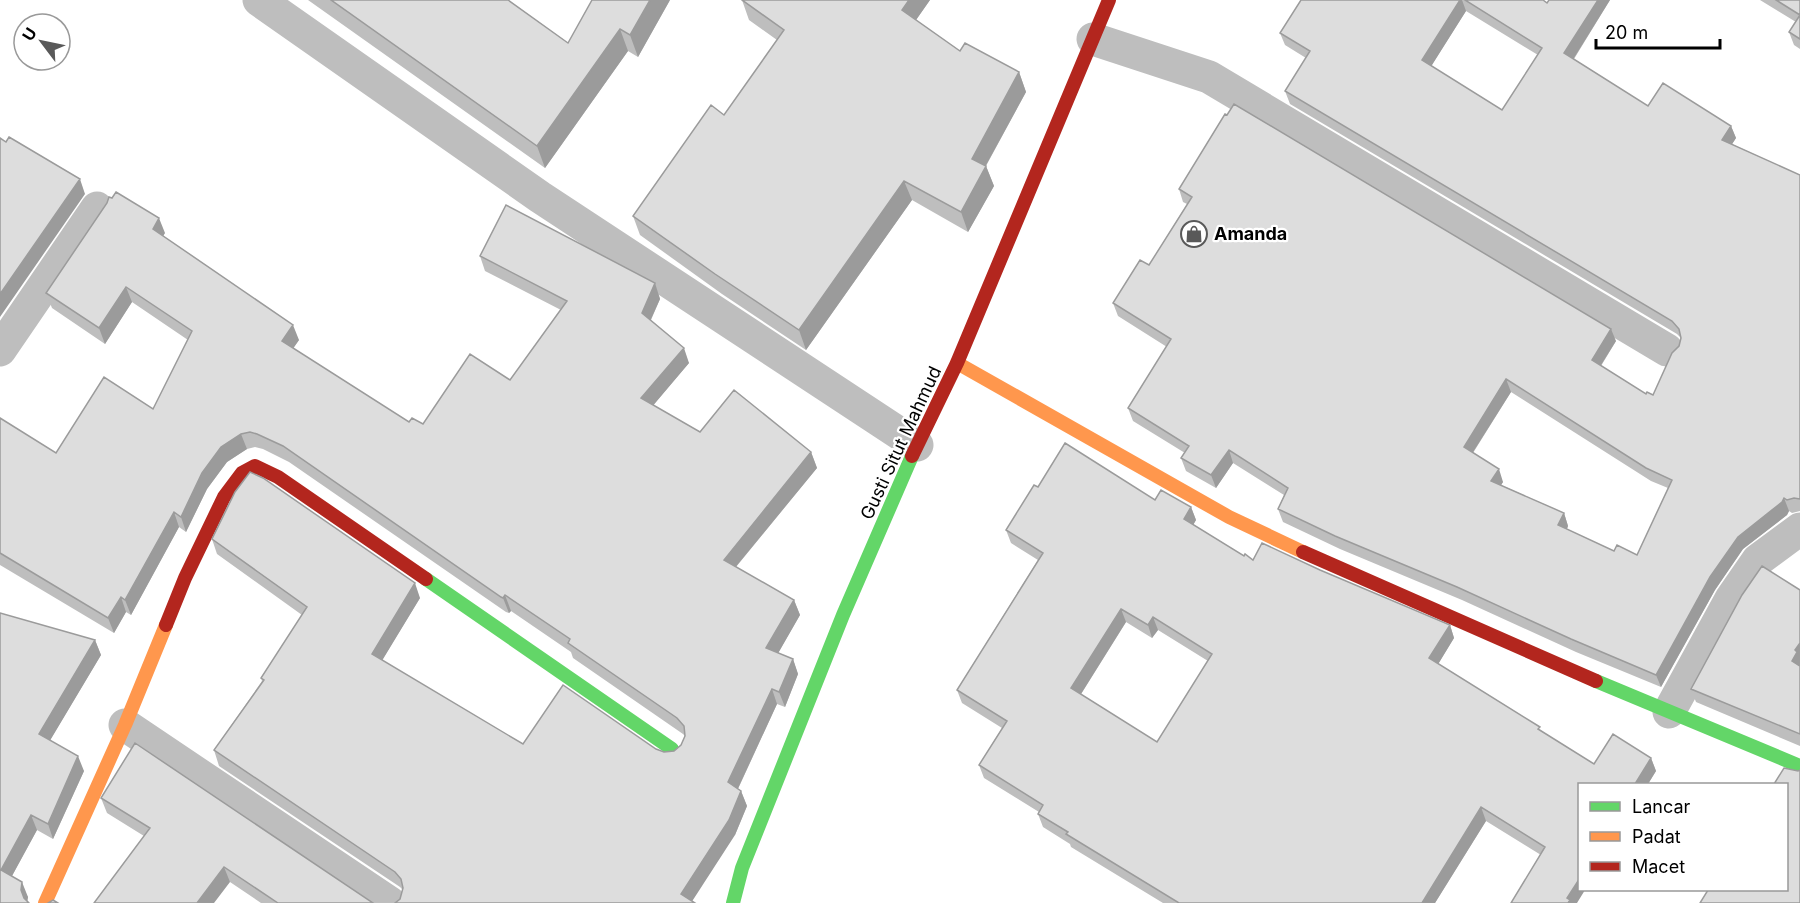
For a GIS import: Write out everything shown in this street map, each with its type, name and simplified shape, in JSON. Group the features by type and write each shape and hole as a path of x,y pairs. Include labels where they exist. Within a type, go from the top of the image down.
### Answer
{"main road":[{"name":"Gusti Situt Mahmud","path":"733,903 742,868 843,615 917,444 957,363 1109,0"},
{"path":"957,363 1239,522 1332,566 1454,617 1559,665 1800,766"},
{"path":"45,903 125,725 185,578 224,497 242,473 255,466 278,477 672,749"}],"street":[{"path":"259,0 540,197 917,444"},
{"path":"1093,39 1209,77 1667,350"},
{"path":"0,350 97,208"},
{"path":"1669,712 1731,599 1758,560 1800,529"},
{"path":"125,725 390,903"}],"building":[{"path":"331,0 508,0 568,43 592,0 650,0 630,35 620,29 537,146"},
{"path":"742,0 909,0 902,10 960,51 965,43 1019,72 972,159 986,166 961,212 904,181 799,330 633,216 711,105 724,115 784,30"},
{"path":"1301,0 1460,0 1422,60 1502,110 1542,48 1465,0 1543,0 1547,3 1549,0 1598,0 1564,53 1648,106 1663,83 1731,126 1722,140 1800,175 1800,499 1787,500 1784,498 1738,537 1710,577 1656,675 1335,536 1278,509 1288,488 1229,450 1211,475 1181,458 1189,446 1128,408 1171,339 1113,303 1140,260 1149,265 1192,197 1179,189 1225,114 1227,115 1234,104 1611,329 1592,360 1646,394 1647,392 1653,395 1672,353 1679,346 1681,338 1679,329 1672,321 1285,91 1310,51 1280,33","holes":["1506,379 1646,468 1672,480 1637,555 1617,545 1614,551 1558,525 1564,513 1491,481 1499,469 1464,447"]},
{"path":"1776,0 1800,0 1800,15"},
{"path":"1800,15 1800,39 1789,32"},
{"path":"9,137 80,179 0,294 0,138 6,142"},
{"path":"116,192 159,218 153,229 293,325 282,341 409,422 412,418 423,424 470,354 510,380 567,301 480,256 506,205 655,283 642,313 684,348 641,398 700,432 734,390 811,452 724,560 794,600 766,648 793,659 779,692 772,689 728,782 741,791 729,820 681,894 695,903 395,903 400,899 403,888 401,879 395,872 214,750 264,680 261,678 307,607 212,539 235,492 250,472 263,478 415,583 372,654 523,744 563,685 656,749 664,752 674,751 681,745 685,736 684,726 677,718 568,643 570,639 505,595 501,597 283,446 250,432 241,434 221,447 202,473 181,517 174,512 125,600 121,597 108,618 0,553 0,418 56,453 104,377 153,409 192,331 126,287 99,328 46,293 109,197 112,198"},
{"path":"1065,443 1155,500 1161,490 1191,507 1184,519 1244,556 1245,554 1253,560 1262,543 1450,625 1429,658 1540,727 1538,729 1594,764 1613,734 1651,758 1636,783 1578,783 1578,881 1567,898 1570,900 1568,903 1511,903 1545,847 1481,807 1422,903 1179,903 1066,834 1068,832 1038,814 1043,805 979,765 1007,721 957,690 1043,553 1006,530 1034,485 1038,487","holes":["1121,609 1148,625 1153,617 1212,654 1157,742 1071,688"]},
{"path":"1762,566 1800,590 1800,643 1792,661 1800,666 1800,734 1691,689 1742,595"},
{"path":"0,613 95,640 39,734 78,756 48,824 31,815 1,870 22,882 21,890 29,903 0,903"},
{"path":"135,743 373,903 278,903 224,867 197,903 94,903 150,828 101,798"},
{"path":"1784,768 1800,770 1800,903 1700,903 1707,891 1788,891 1788,783 1775,783"}],"traffic: fast":[{"path":"733,903 742,868 843,615 912,456"},
{"path":"426,579 672,749"},
{"path":"1596,681 1800,766"}],"traffic: slow":[{"path":"957,363 1229,517 1303,552"},
{"path":"45,903 125,725 166,625"}],"traffic: jam":[{"path":"912,456 957,363 1109,0"},
{"path":"166,625 185,578 224,497 242,473 255,466 278,477 426,579"},
{"path":"1303,552 1596,681"}],"place":[{"name":"Amanda","path":"1194,234"}]}
